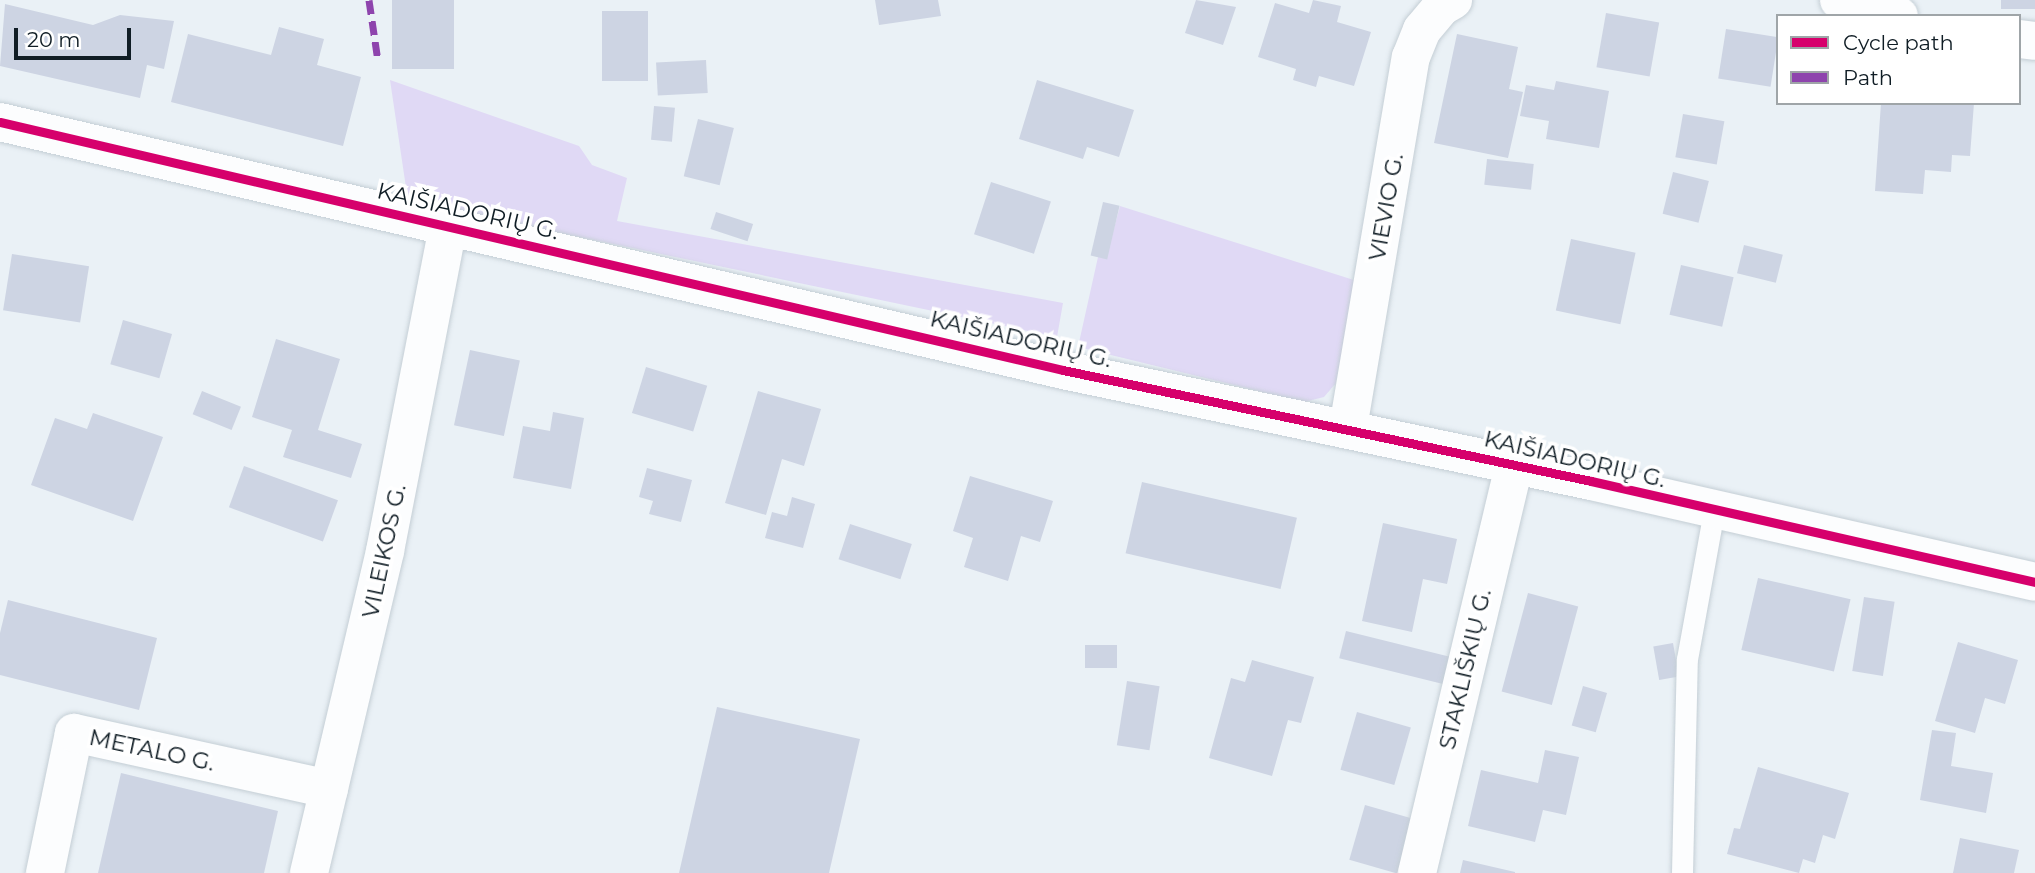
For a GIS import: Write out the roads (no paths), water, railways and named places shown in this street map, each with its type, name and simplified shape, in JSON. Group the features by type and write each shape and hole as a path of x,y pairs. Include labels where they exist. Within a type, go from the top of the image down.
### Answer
{"street":[{"name":"VIEVIO G.","path":"1348,428 1411,57 1422,30 1441,6 1453,0"},
{"path":"1839,0 1892,14"},
{"name":"KAIŠIADORIŲ G.","path":"0,122 1063,370 1348,428 2035,582"},
{"name":"VILEIKOS G.","path":"309,873 386,551 447,227"},
{"name":"STAKLIŠKIŲ G.","path":"1417,873 1514,465"},
{"name":"METALO G.","path":"45,873 74,733 329,789"}],"lane":[{"path":"1682,873 1687,659 1714,510"}]}
